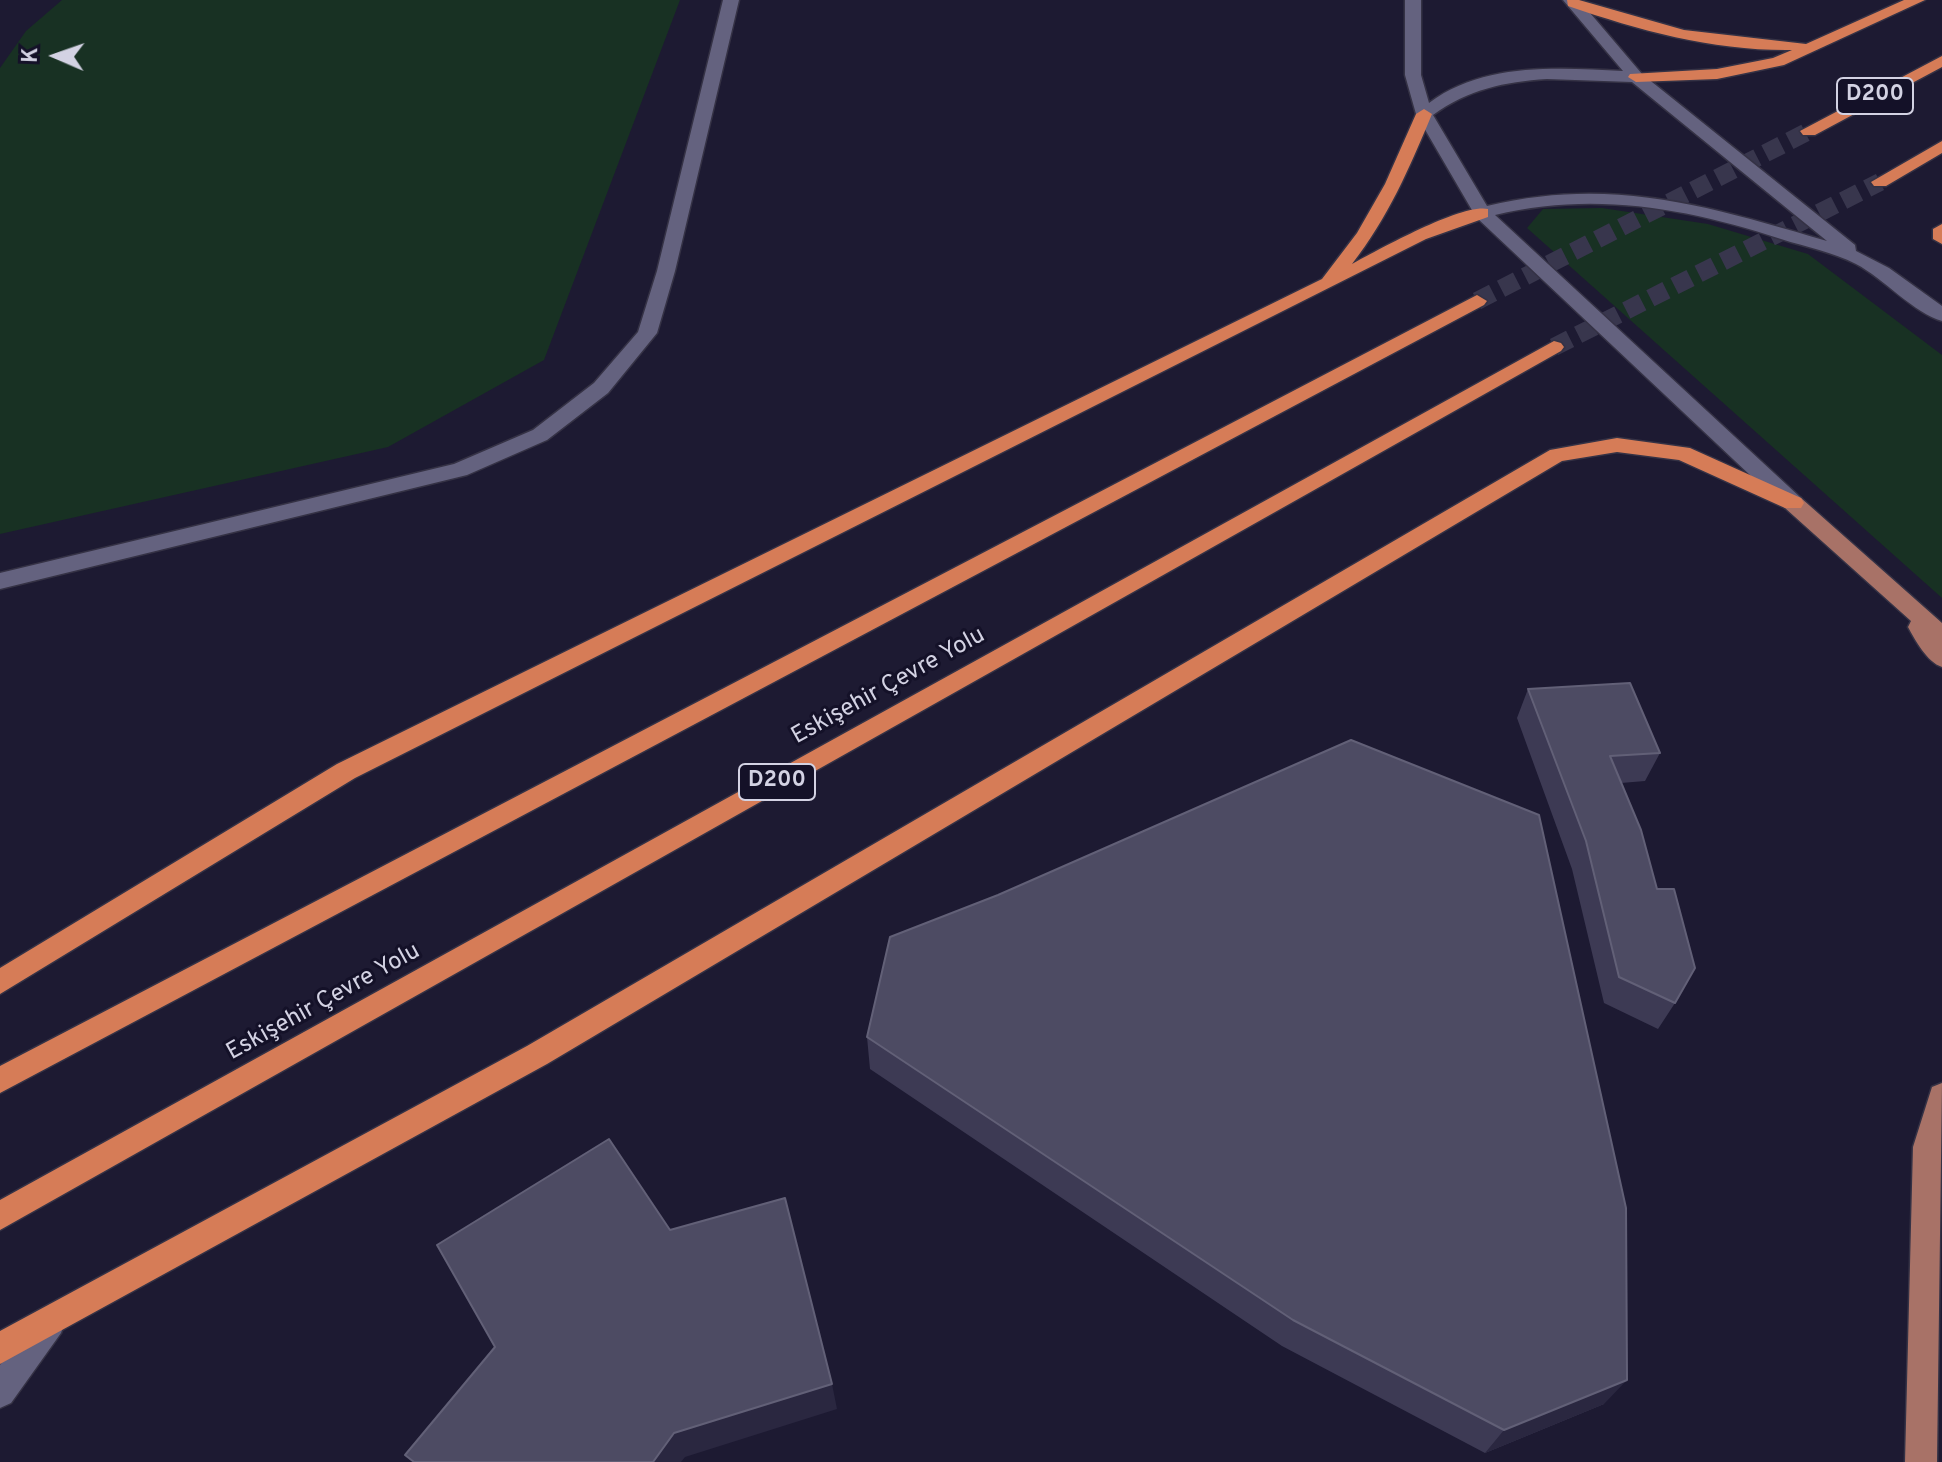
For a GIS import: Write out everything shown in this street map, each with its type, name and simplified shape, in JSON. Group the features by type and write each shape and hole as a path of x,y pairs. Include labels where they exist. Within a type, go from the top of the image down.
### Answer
{"highway":[{"path":"1636,77 1717,74 1778,62 1917,0"},
{"path":"1572,1 1638,26 1701,41 1761,47 1818,44"},
{"name":"D200","path":"1809,131 1942,61"},
{"path":"1324,286 1365,235 1394,184 1424,114"},
{"path":"1880,182 1942,146"},
{"path":"0,982 346,771 1324,286 1420,235 1482,213"},
{"path":"1942,229 1942,239"},
{"path":"0,1080 1477,301"},
{"name":"Eskişehir Çevre Yolu","path":"0,1216 1554,347"},
{"path":"0,1348 537,1055 1557,455 1617,445 1683,453 1793,503"}],"main road":[{"path":"1793,503 1942,636"},
{"path":"1891,589 1942,658"},
{"path":"1921,1462 1927,1147 1942,1096"}],"street":[{"path":"0,581 460,470 540,435 601,388 647,333 666,271 731,0"},
{"path":"1413,0 1413,75 1424,114 1482,213 1793,503"},
{"path":"1572,1 1636,77 1862,260 1942,315"},
{"path":"1424,114 1458,91 1495,79 1541,74 1636,77"},
{"path":"1482,213 1527,199 1625,197 1683,205 1748,221 1862,260"},
{"path":"0,1392 50,1321"}],"green space":[{"path":"62,0 680,0 544,360 388,447 0,534 0,68 26,31"},
{"path":"1602,208 1708,224 1808,254 1942,355 1942,598 1527,228 1543,209"}],"building":[{"path":"1630,683 1660,753 1610,756 1641,830 1657,889 1674,889 1695,968 1675,1003 1619,977 1586,841 1528,689"},
{"path":"1351,740 1539,815 1626,1208 1627,1380 1504,1430 1293,1320 867,1037 890,937 998,895"},
{"path":"609,1139 670,1230 785,1198 832,1384 674,1433 653,1462 414,1462 405,1455 495,1347 437,1245"}],"tunnel":[{"path":"1477,301 1809,131"},
{"path":"1554,347 1880,182"}]}
